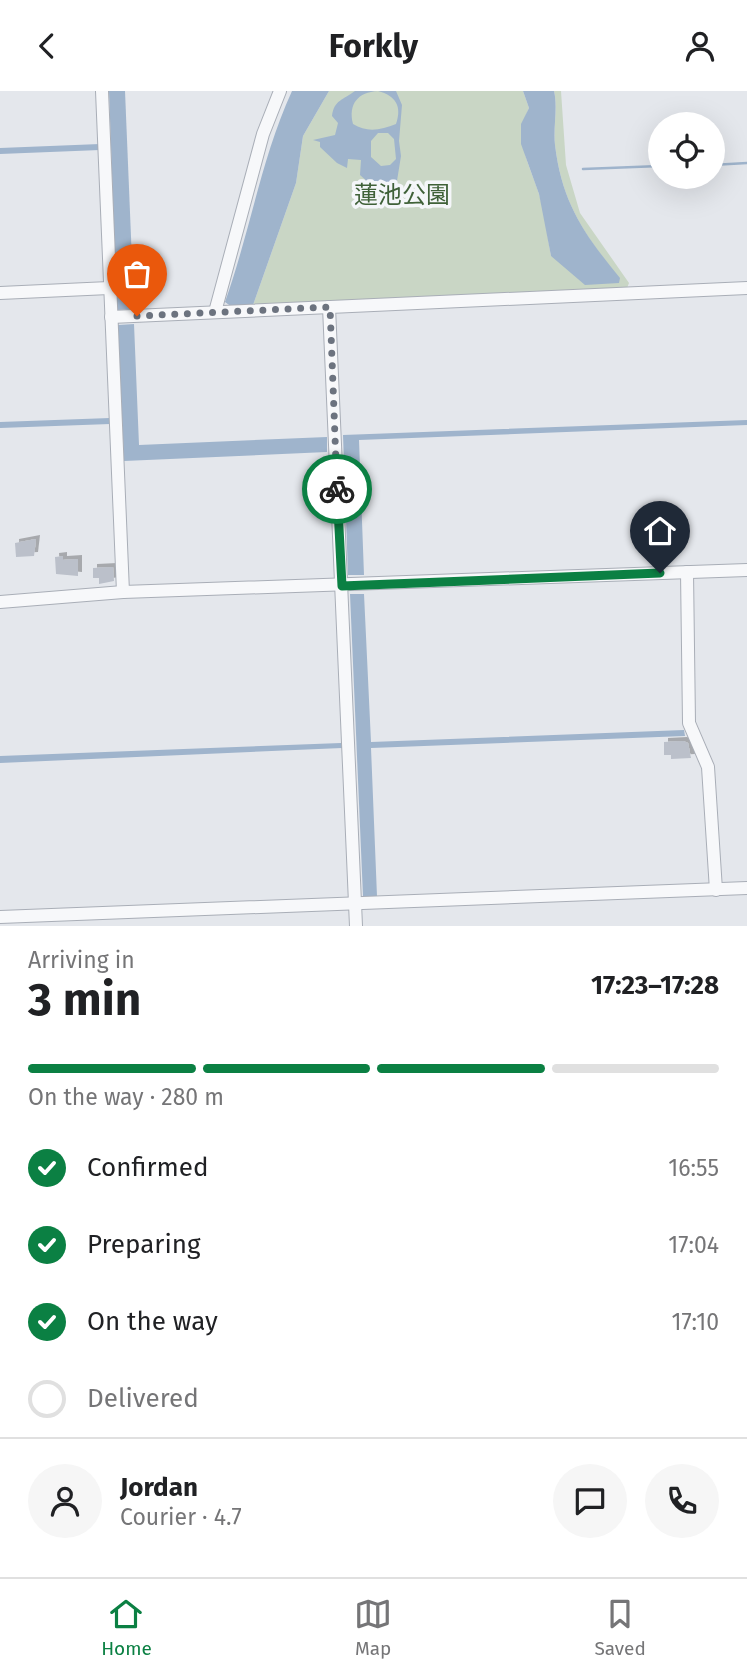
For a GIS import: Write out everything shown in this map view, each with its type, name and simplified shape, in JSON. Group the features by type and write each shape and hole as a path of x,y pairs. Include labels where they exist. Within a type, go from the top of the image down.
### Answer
{"street":[{"path":"102,91 123,592"},
{"path":"215,312 263,134 280,91"},
{"path":"0,293 109,288"},
{"path":"111,317 747,288"},
{"path":"330,307 356,926"},
{"path":"0,602 123,592 747,570"},
{"path":"687,572 690,723 708,767 716,890"},
{"path":"0,917 747,888"}],"green space":[{"name":"蓮池公園","path":"329,91 523,91 529,108 523,130 524,150 540,199 551,256 619,278 585,232 563,184 555,138 554,91 561,91 566,165 580,213 629,283 627,288 253,305 296,183 303,136"}],"water":[{"path":"109,91 125,91 134,309 117,310"},
{"path":"292,91 329,91 303,136 296,183 253,305 232,307 225,302 272,143"},
{"path":"355,91 378,91 396,91 402,105 399,141 401,156 396,187 398,195 394,198 389,197 385,188 369,183 360,175 361,160 348,159 347,168 337,163 320,147 320,142 313,140 335,135 338,123 332,116 333,111 337,103","holes":["378,91 396,103 396,124 374,130 353,124 352,111 356,100 365,94","378,133 388,133 394,139 396,159 390,165 381,166 371,157 371,141"]},
{"path":"523,91 554,91 555,145 563,184 585,232 620,278 619,283 585,285 551,256 539,194 521,144 521,124 529,108"},
{"path":"100,144 100,150 0,154 0,148"},
{"path":"134,324 139,445 327,437 327,452 124,461 118,325"},
{"path":"110,418 110,424 0,428 0,422"},
{"path":"747,420 747,425 359,440 364,575 348,575 343,435"},
{"path":"350,594 364,594 371,742 684,730 685,736 371,748 377,896 363,896"},
{"path":"341,743 342,748 0,763 0,756"}],"building":[{"path":"36,539 34,556 16,557 15,543"},
{"path":"63,556 63,560 78,559 78,576 56,574 55,557"},
{"path":"113,567 114,581 99,584 99,578 93,578 93,568"},
{"path":"664,742 688,743 691,758 671,759 671,755 664,755"}],"waterway":[{"path":"725,164 747,163"},
{"path":"583,169 648,166"}],"way so far":[{"path":"137,316 330,307 337,489"}],"route":[{"path":"337,489 342,586 660,573"}]}
